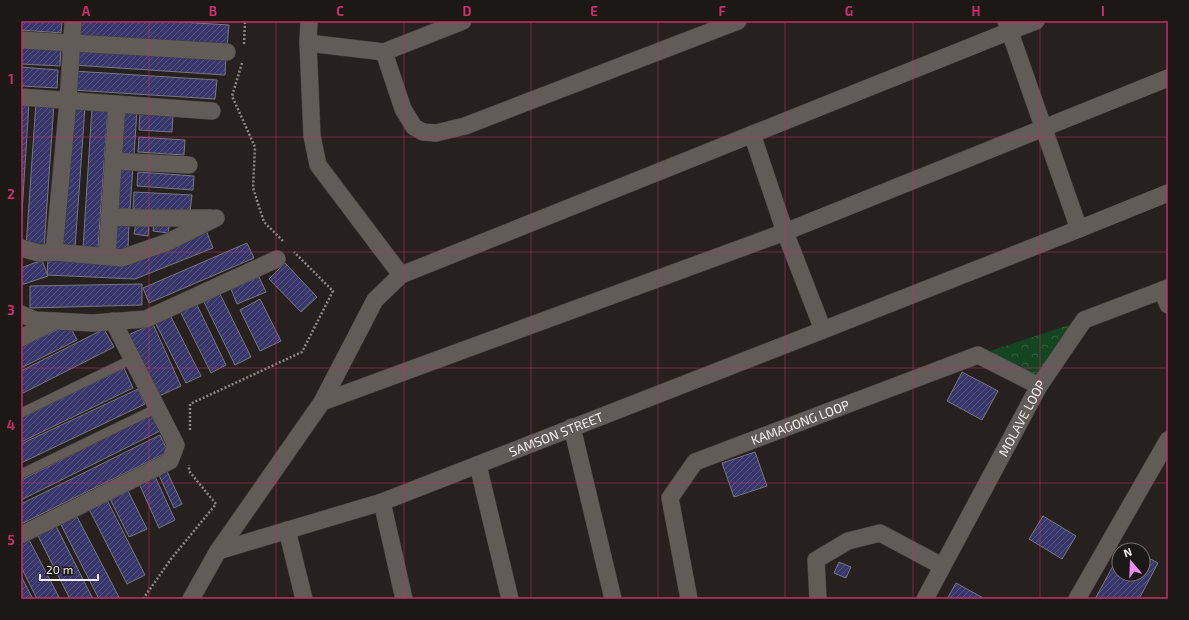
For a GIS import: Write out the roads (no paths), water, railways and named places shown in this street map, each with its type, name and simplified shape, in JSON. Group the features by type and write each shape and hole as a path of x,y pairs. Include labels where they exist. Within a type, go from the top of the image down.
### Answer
{"street":[{"path":"54,252 68,101 73,21"},
{"path":"309,21 308,43 312,136 318,165 402,275"},
{"path":"308,43 384,52 463,21"},
{"path":"384,52 403,110 414,127 423,132 436,133 465,126 738,21"},
{"path":"191,599 218,550 322,402 375,300 402,275 752,134 1008,26 1036,21"},
{"path":"1008,26 1079,229"},
{"path":"21,40 227,52"},
{"path":"322,402 785,232 1168,78"},
{"path":"21,97 212,111"},
{"path":"107,256 117,104"},
{"path":"752,134 785,232 823,330"},
{"path":"113,161 189,165"},
{"name":"SAMSON STREET","path":"218,550 382,502 823,330 1168,193"},
{"path":"21,248 39,253 54,252 122,258 168,242 216,218 109,217"},
{"path":"21,314 35,320 92,323 146,319 277,259"},
{"name":"MOLAVE LOOP","path":"925,599 1039,386 1084,320 1166,294"},
{"path":"21,338 54,321"},
{"path":"21,535 170,461 176,445 113,322"},
{"name":"KAMAGONG LOOP","path":"689,599 670,498 695,462 978,355 1039,386"},
{"path":"572,428 613,599"},
{"path":"1077,599 1168,440"},
{"path":"478,465 510,599"},
{"path":"382,502 404,599"},
{"path":"287,530 304,599"},
{"path":"818,599 816,560 848,542 861,538 880,533 942,566"}],"lane":[{"path":"21,413 132,359"},
{"path":"21,474 157,408"}]}
